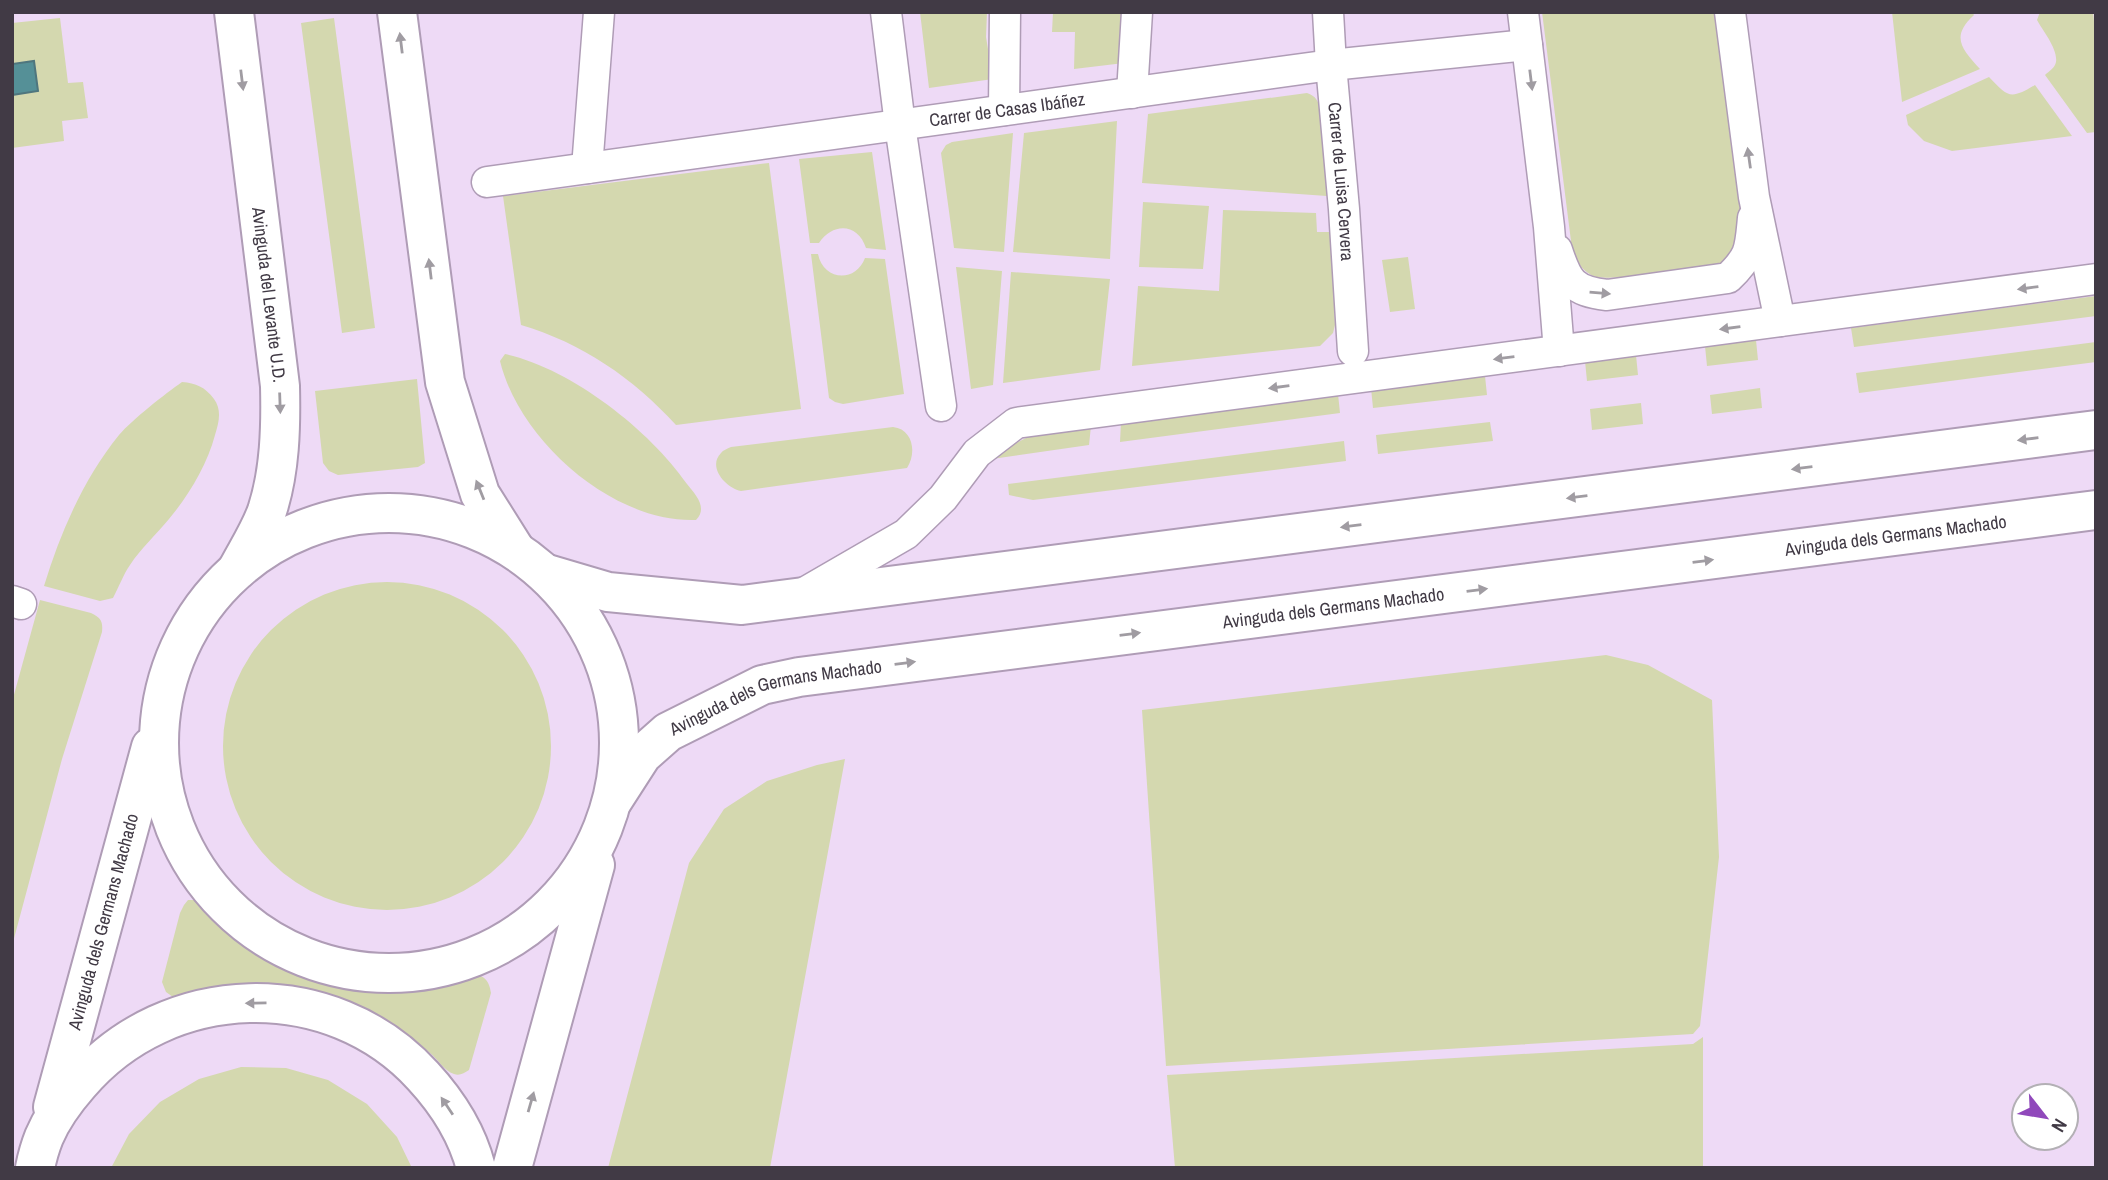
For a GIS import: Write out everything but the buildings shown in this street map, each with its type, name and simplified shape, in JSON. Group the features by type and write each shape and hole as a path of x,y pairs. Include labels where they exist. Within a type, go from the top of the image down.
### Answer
{"main road":[{"name":"Avinguda del Levante U.D.","path":"234,12 280,386 281,417 278,457 267,511 237,570"},
{"path":"397,12 445,382 480,494 514,548"},
{"path":"547,574 608,592 736,604 795,599 2096,430"},
{"name":"Avinguda dels Germans Machado","path":"512,1168 610,810 642,755 668,732 762,685 799,677 2096,510"},
{"path":"394,512 436,516 477,529 514,548 547,574 579,611 603,655 617,702 620,751 610,810 588,860 561,897 528,928 490,951 448,967 403,975 358,973 314,962 273,944 237,918 206,885 182,847 166,804 159,760 160,714 174,661 200,611 237,570 272,545 310,527 359,515 394,512"},
{"name":"Avinguda dels Germans Machado","path":"41,1146 160,714"},
{"path":"14,1168 41,1146 67,1098 91,1069 121,1044 155,1024 189,1012 230,1003 269,1002 307,1008 344,1020 379,1038 411,1062 436,1090 458,1122 476,1168"}],"street":[{"path":"587,168 598,12"},
{"path":"886,12 941,407"},
{"path":"1004,110 1005,12"},
{"path":"1132,93 1137,12"},
{"name":"Carrer de Luisa Cervera","path":"1328,12 1353,351"},
{"path":"1523,12 1549,226 1559,351"},
{"path":"1730,12 1754,197 1780,321"},
{"name":"Carrer de Casas Ibáñez","path":"487,182 1331,65 1527,45"},
{"path":"1549,226 1566,276 1577,287 1592,293 1607,295 1728,278 1742,264 1751,248 1754,197"},
{"path":"795,599 906,534 943,498 976,453 1016,423 2096,279"}],"shaded area":[{"path":"920,12 987,12 986,37 993,79 929,88"},
{"path":"1053,12 1127,12 1124,63 1074,69 1075,32 1052,32"},
{"path":"1542,12 1715,12 1743,223 1738,251 1721,265 1694,272 1604,278 1591,275 1581,266 1572,249"},
{"path":"1892,12 1972,12 1974,15 1962,30 1961,43 1980,69 1902,102"},
{"path":"2040,12 2093,12 2096,39 2096,132 2087,133 2045,75 2054,66 2056,57 2037,20"},
{"path":"60,18 68,83 83,82 88,118 62,121 64,141 12,148 12,95 38,91 34,61 12,64 12,23"},
{"path":"334,18 375,328 342,333 301,23"},
{"path":"34,61 38,91 12,95 12,64"},
{"path":"1989,77 2010,94 2020,93 2035,85 2072,136 1952,151 1924,141 1908,125 1906,115"},
{"path":"1307,93 1316,99 1321,110 1327,196 1142,183 1148,114"},
{"path":"1117,121 1110,259 1013,252 1024,133"},
{"path":"1013,133 1004,252 954,248 941,153 946,145 952,142"},
{"path":"872,152 886,250 866,248 857,234 845,228 831,231 819,243 810,243 799,159"},
{"path":"769,163 801,409 676,425 642,392 605,364 565,342 521,325 503,196"},
{"path":"1143,202 1209,206 1203,269 1139,267"},
{"path":"1223,210 1316,213 1317,232 1331,232 1335,325 1333,333 1320,346 1132,366 1138,286 1219,291"},
{"path":"811,254 818,254 826,269 840,276 854,272 865,258 885,259 904,394 843,404 829,398"},
{"path":"1408,257 1415,309 1390,312 1382,260"},
{"path":"956,267 1002,271 993,385 971,389"},
{"path":"1011,272 1110,279 1100,370 1003,383"},
{"path":"2096,296 2096,316 1854,347 1851,328"},
{"path":"1756,340 1758,360 1707,366 1705,346"},
{"path":"2096,342 2096,362 1859,393 1856,373"},
{"path":"505,354 556,372 630,422 671,463 697,497 701,511 696,520 664,517 633,508 602,492 574,471 548,447 527,420 510,391 500,361"},
{"path":"1636,355 1638,375 1587,381 1585,361"},
{"path":"1485,376 1487,395 1373,408 1371,388"},
{"path":"417,379 425,463 418,467 338,475 329,471 323,463 315,391"},
{"path":"182,382 207,391 217,403 219,416 207,457 184,500 134,559 113,598 100,601 44,586 74,507 106,452 132,422"},
{"path":"1760,388 1762,408 1712,414 1710,395"},
{"path":"1338,394 1340,413 1120,442 1121,422"},
{"path":"1641,403 1643,424 1592,430 1590,409"},
{"path":"1490,422 1493,441 1378,454 1376,435"},
{"path":"1091,426 1089,445 992,459 1032,435"},
{"path":"893,427 905,432 909,437 912,456 907,468 741,491 724,481 717,470 717,459 723,451 731,447"},
{"path":"1344,441 1346,461 1033,500 1009,495 1008,484"},
{"path":"387,582 419,586 450,595 478,610 503,630 523,655 538,683 547,714 551,746 547,778 538,809 523,837 503,862 478,882 450,897 419,906 387,910 355,906 324,897 296,882 271,862 251,837 236,809 227,778 223,746 227,714 236,683 251,655 271,630 296,610 324,595 355,586"},
{"path":"40,600 91,613 101,620 102,632 62,759 12,946 12,702"},
{"path":"1606,655 1648,665 1712,700 1719,857 1700,1026 1693,1034 1166,1066 1142,710"},
{"path":"845,759 770,1168 608,1168 689,863 724,809 767,781"},
{"path":"188,900 197,900 228,930 265,957 303,976 324,982 367,990 398,992 430,988 474,976 483,977 491,993 469,1070 456,1075 450,1072 423,1047 388,1021 356,1004 320,991 270,987 173,997 166,992 162,982 180,913"},
{"path":"1703,1037 1703,1168 1175,1168 1167,1075 1693,1044"},
{"path":"241,1067 286,1068 328,1080 367,1104 397,1137 412,1168 111,1168 129,1134 160,1102 199,1079"}]}
